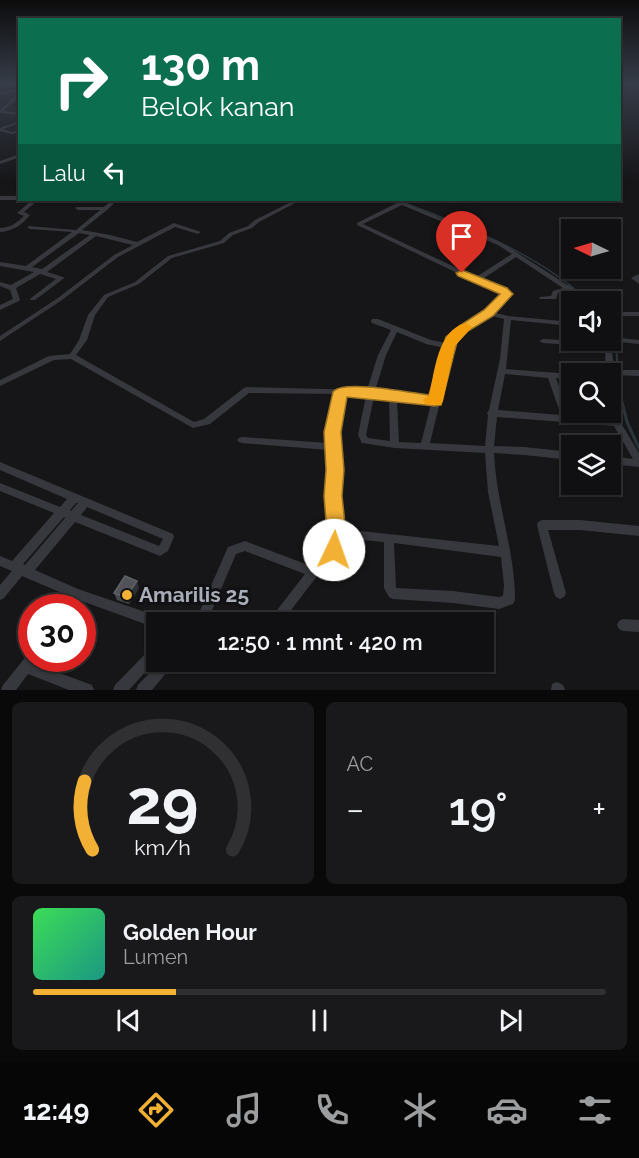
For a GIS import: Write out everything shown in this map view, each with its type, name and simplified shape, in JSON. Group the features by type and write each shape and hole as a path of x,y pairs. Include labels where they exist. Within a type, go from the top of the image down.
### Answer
{"street":[{"path":"0,130 18,123"},
{"path":"0,130 12,133 18,132"},
{"path":"0,163 18,156"},
{"path":"2,199 18,198"},
{"path":"0,230 8,230 25,219 27,215 20,213 33,201"},
{"path":"27,268 78,231 113,201"},
{"path":"72,356 83,340 92,315 106,296 137,283 170,257 222,242 231,234 250,227 296,201"},
{"path":"398,201 495,241 574,291"},
{"path":"402,202 359,224 507,293 489,313 464,328 448,346 425,446"},
{"path":"78,208 105,209"},
{"path":"0,339 136,244 174,225 198,232"},
{"path":"30,227 118,237 136,244"},
{"path":"0,284 8,289 12,287 42,271 95,234"},
{"path":"476,280 516,254"},
{"path":"0,264 42,271 60,279 33,299"},
{"path":"639,276 634,278 639,282"},
{"path":"0,308 17,300 12,287"},
{"path":"542,298 554,298 555,292 570,288"},
{"path":"489,313 508,318 561,323"},
{"path":"621,314 639,314"},
{"path":"389,538 390,588 393,593 507,602 509,600 509,578 491,477 490,450 491,413 502,371 508,318"},
{"path":"375,321 437,345 448,346"},
{"path":"395,329 384,348 374,375 362,437 372,443 561,455"},
{"path":"543,341 561,341"},
{"path":"621,341 639,342"},
{"path":"0,383 52,358 72,356 193,425 207,422 247,390 371,393 435,401"},
{"path":"502,371 561,376"},
{"path":"621,372 639,373"},
{"path":"551,376 561,404"},
{"path":"283,612 313,572 334,550 337,533 333,496 332,432 340,392"},
{"path":"393,396 395,445"},
{"path":"491,413 561,420"},
{"path":"617,423 639,462"},
{"path":"242,440 334,447"},
{"path":"621,461 639,462"},
{"path":"0,466 169,537 164,549 160,551 0,487"},
{"path":"0,594 80,499"},
{"path":"560,593 542,525 580,525 639,531"},
{"path":"337,533 504,552"},
{"path":"209,612 232,550 245,546 313,572"},
{"path":"0,561 77,594"},
{"path":"96,601 146,618"},
{"path":"623,625 639,626"},
{"path":"120,690 146,662"},
{"path":"8,690 21,672"},
{"path":"49,672 87,690"},
{"path":"143,690 159,672"}],"building":[{"path":"125,576 137,581 126,597 114,593"}],"waterway":[{"path":"400,201 509,247 571,286"},
{"path":"569,285 576,291"},
{"path":"616,351 617,363"},
{"path":"621,398 627,422 639,448"}],"slow traffic":[{"path":"430,400 435,401 448,346 456,334 466,327"}],"place":[{"name":"Amarilis 25","path":"127,595"}],"route":[{"path":"334,550 337,533 333,496 335,470 332,432 340,392 361,392 435,401 451,340 464,328 489,313 507,294 462,273"}]}
